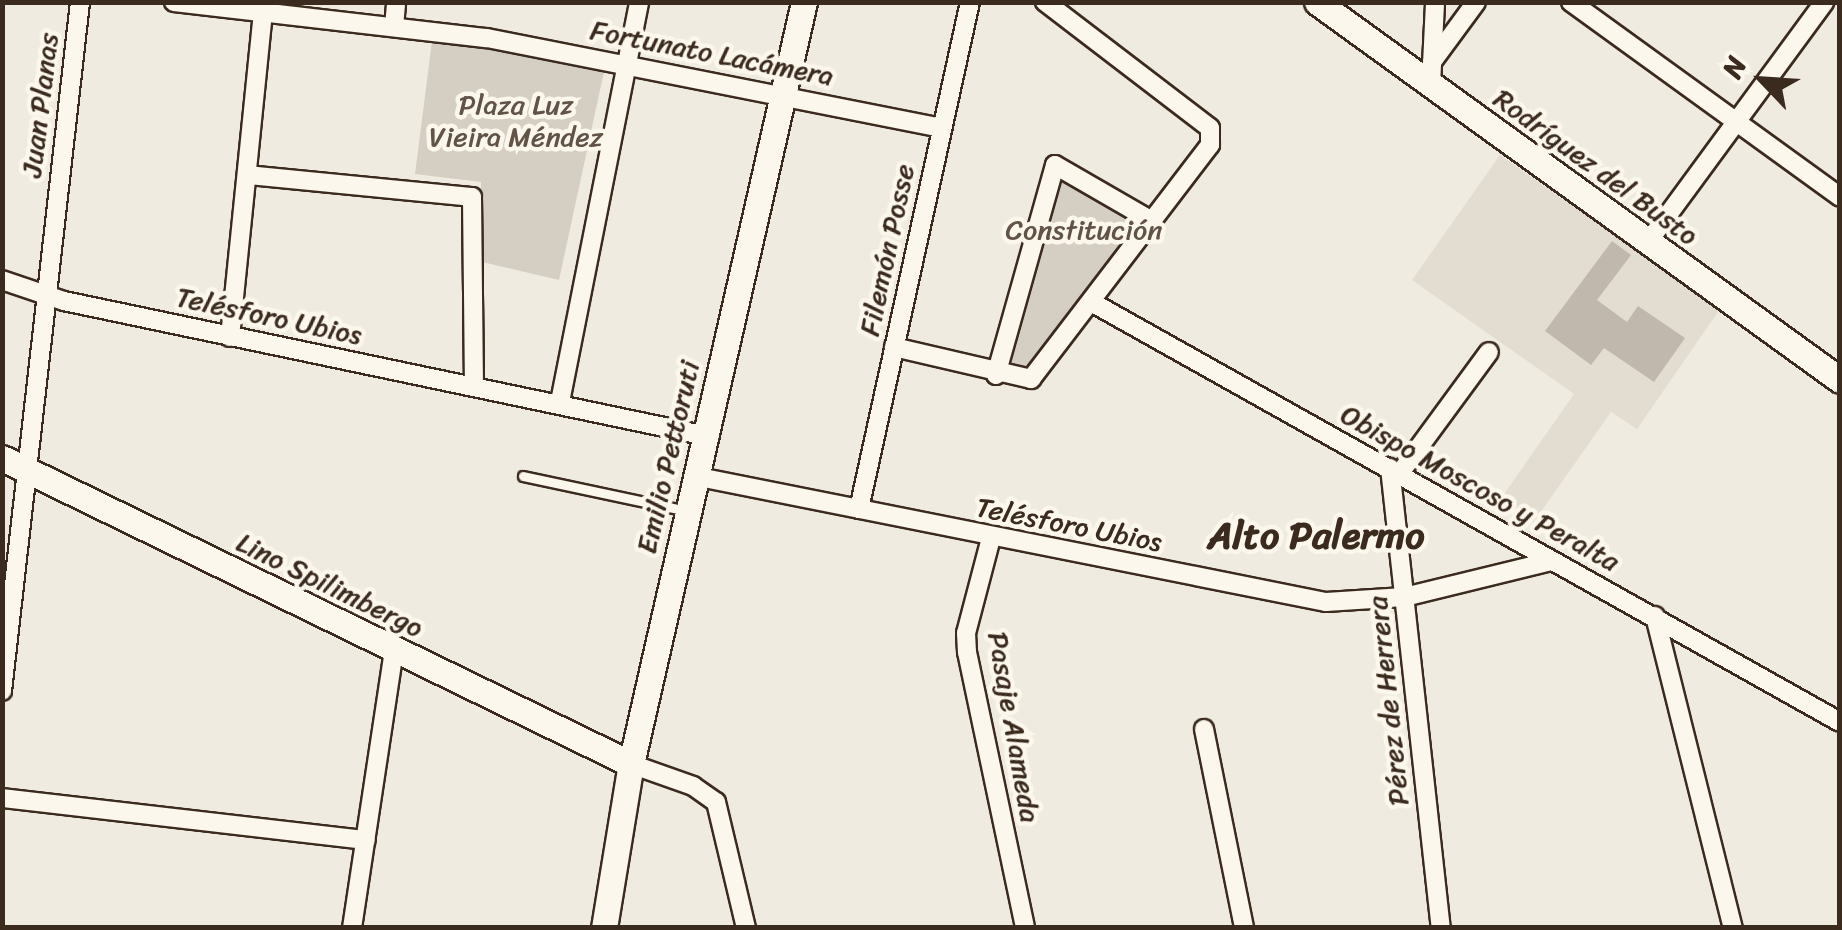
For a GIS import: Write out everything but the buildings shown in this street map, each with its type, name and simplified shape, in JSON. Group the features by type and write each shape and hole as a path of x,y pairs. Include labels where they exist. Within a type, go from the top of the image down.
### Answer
{"main road":[{"name":"Emilio Pettoruti","path":"604,928 631,764 702,435 804,2"},
{"name":"Rodríguez del Busto","path":"1318,2 1432,74 1648,242 1840,380"},
{"name":"Lino Spilimbergo","path":"2,458 631,764"}],"street":[{"name":"Juan Planas","path":"2,691 80,2"},
{"name":"Fortunato Lacámera","path":"174,2 394,27 625,65 941,128"},
{"path":"394,27 396,2"},
{"path":"560,402 639,2"},
{"name":"Filemón Posse","path":"859,509 970,2"},
{"path":"894,347 1022,381 1041,372 1210,145 1210,128 1045,2"},
{"path":"1432,74 1435,2"},
{"path":"1432,74 1476,2"},
{"path":"1571,2 1840,196"},
{"path":"1648,242 1824,2"},
{"path":"230,337 264,13"},
{"path":"996,375 1054,165 1152,221"},
{"path":"248,175 472,198 474,386"},
{"name":"Telésforo Ubios","path":"2,280 230,337 560,402 702,435"},
{"name":"Obispo Moscoso y Peralta","path":"1092,303 1840,722"},
{"path":"1395,471 1489,352"},
{"name":"Pérez de Herrera","path":"1395,471 1404,597 1441,928"},
{"name":"Telésforo Ubios","path":"694,476 1292,597 1357,602 1404,597 1552,561"},
{"name":"Pasaje Alameda","path":"991,538 966,632 967,652 1025,928"},
{"path":"1654,616 1733,928"},
{"path":"352,928 394,650"},
{"path":"1204,729 1244,928"},
{"path":"631,764 693,786 716,802 746,928"},
{"path":"2,798 366,840"}],"lane":[{"path":"522,476 686,510"}],"shaded area":[{"path":"1500,155 1720,309 1637,429 1611,412 1533,523 1500,500 1574,394 1412,280"}],"green space":[{"name":"Plaza Luz Vieira Méndez","path":"432,41 469,42 605,67 559,280 482,262 481,182 415,174"},
{"name":"Constitución","path":"1060,172 1138,217 1036,365 1002,371"}],"district":[{"name":"Alto Palermo","path":"1316,536"}]}
